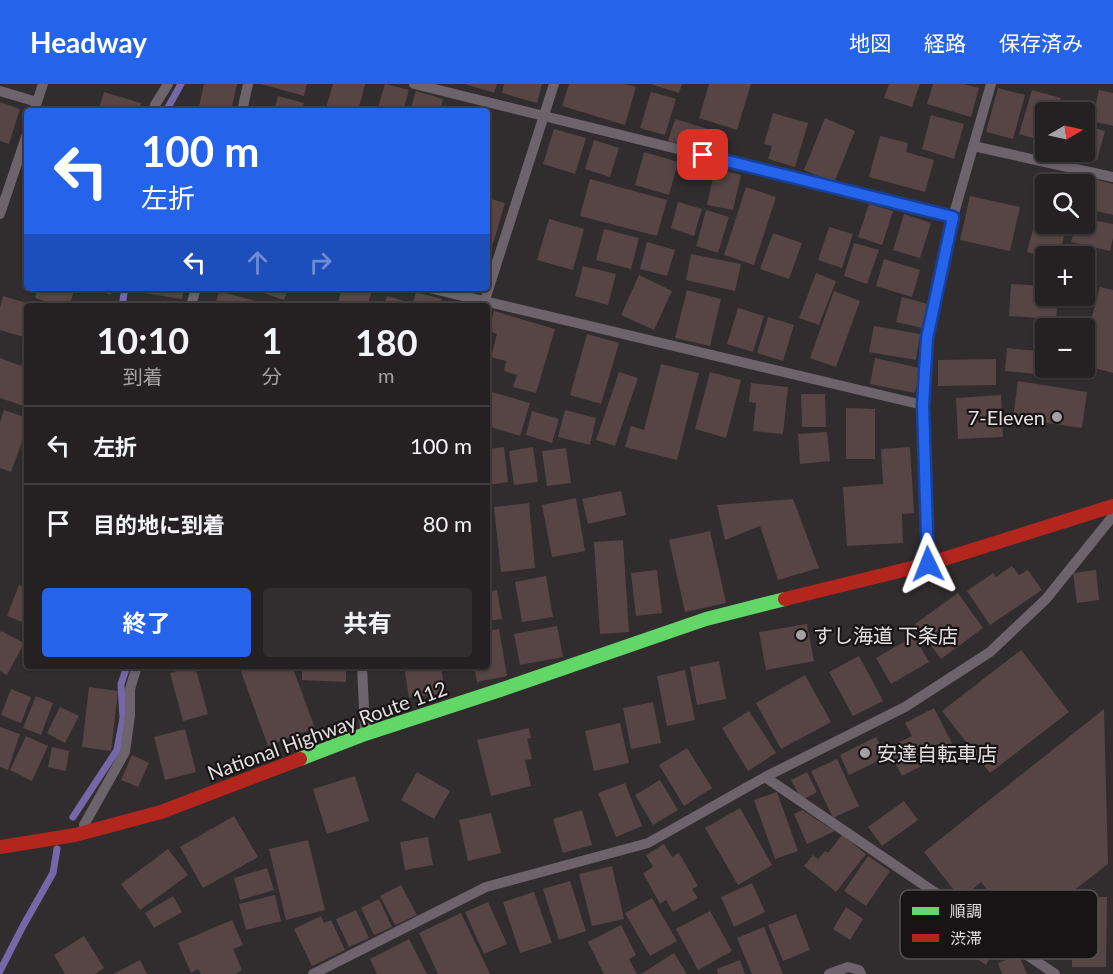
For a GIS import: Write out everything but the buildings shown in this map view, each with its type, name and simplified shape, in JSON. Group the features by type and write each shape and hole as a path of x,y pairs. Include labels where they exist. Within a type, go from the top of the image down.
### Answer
{"highway":[{"name":"National Highway Route 112","path":"0,847 79,834 161,813 365,734 706,619 928,564 1113,506"}],"lane":[{"path":"0,91 36,106 43,84"},
{"path":"154,108 168,84"},
{"path":"243,108 248,84"},
{"path":"414,84 953,217"},
{"path":"490,285 554,84"},
{"path":"928,564 923,405 927,338 953,217 991,84"},
{"path":"0,214 24,145"},
{"path":"973,146 1113,177"},
{"path":"439,291 481,303"},
{"path":"490,305 923,405"},
{"path":"313,974 486,887 648,843 765,777 905,707 990,652 1046,599 1113,516"},
{"path":"79,834 125,752 130,715 130,689 136,669"},
{"path":"362,669 365,734"},
{"path":"765,777 931,890"},
{"path":"1033,959 1055,974"},
{"path":"829,974 848,967 859,970 861,974"}],"waterway":[{"path":"168,108 181,84"},
{"path":"122,303 124,291"},
{"path":"73,817 117,750 123,718 121,684 126,669"},
{"path":"0,971 53,873 57,849"}],"traffic: fast":[{"path":"300,759 365,734 706,619 785,599"}],"traffic: jam":[{"path":"785,599 928,564 1113,506"},
{"path":"0,847 75,835 161,812 300,759"}],"place":[{"name":"7-Eleven","path":"1057,417"},
{"name":"すし海道 下条店","path":"801,635"},
{"name":"安達自転車店","path":"865,753"}],"route":[{"path":"703,155 953,217 927,338 923,405 928,564"}]}
